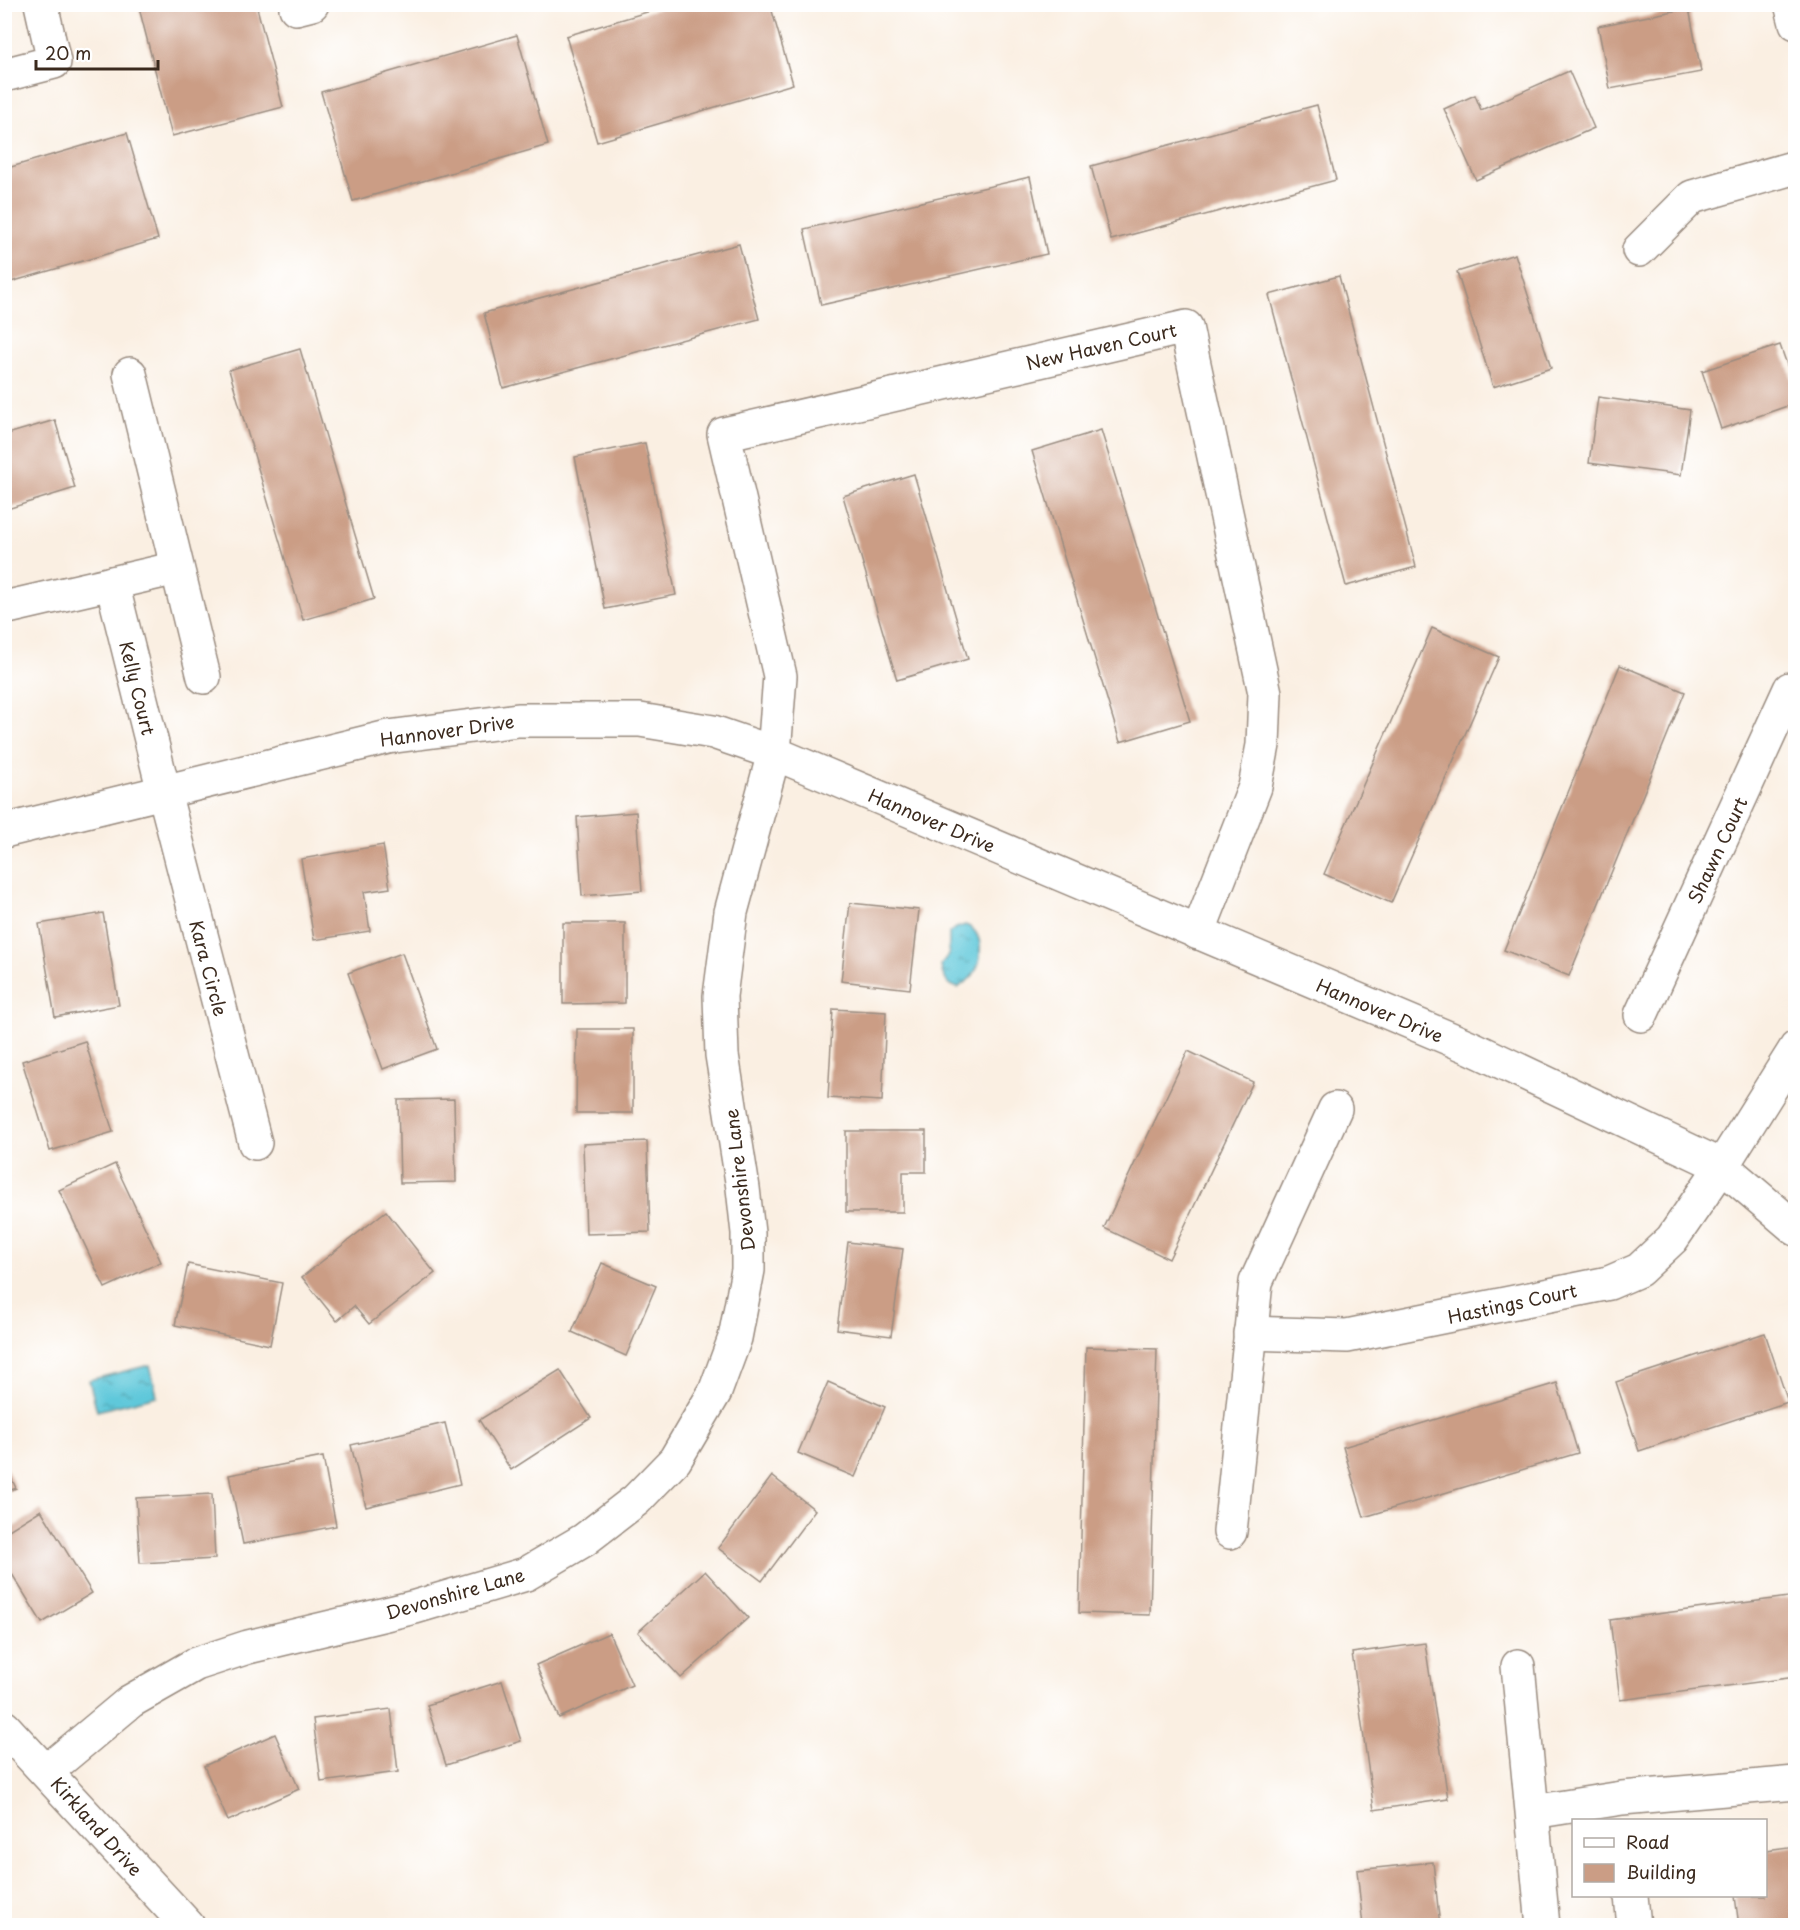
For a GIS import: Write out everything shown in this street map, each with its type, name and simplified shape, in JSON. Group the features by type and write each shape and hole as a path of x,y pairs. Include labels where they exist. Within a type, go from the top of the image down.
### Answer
{"street":[{"path":"4,75 54,62 41,4"},
{"path":"1791,4 1796,23"},
{"path":"1639,250 1692,197 1796,166"},
{"name":"New Haven Court","path":"774,753 780,676 724,434 1186,327 1265,693 1263,744 1255,787 1198,933"},
{"path":"130,374 204,677"},
{"path":"4,608 177,568"},
{"name":"Kelly Court","path":"112,583 164,792"},
{"name":"Shawn Court","path":"1641,1015 1790,689 1796,689"},
{"name":"Hannover Drive","path":"4,831 388,737 518,720 640,720 713,732 774,753 1472,1048 1722,1166 1796,1229"},
{"name":"Devonshire Lane","path":"47,1772 131,1701 196,1664 249,1647 415,1607 526,1574 584,1540 627,1507 675,1460 715,1392 735,1338 748,1270 748,1233 743,1188 722,1055 720,996 731,912 774,753"},
{"name":"Kara Circle","path":"164,792 255,1143"},
{"name":"Hastings Court","path":"1250,1333 1347,1336 1609,1283 1639,1270 1671,1239 1722,1166 1796,1048"},
{"path":"1230,1532 1256,1282 1335,1109"},
{"path":"1518,1666 1543,1926"},
{"name":"Kirkland Drive","path":"4,1727 188,1926"},
{"path":"1533,1812 1623,1810 1796,1783"},
{"path":"1631,1897 1634,1926"}],"water":[{"path":"965,925 976,933 980,955 973,975 958,988 946,980 941,965 949,955 949,933"},
{"path":"150,1365 157,1396 97,1411 89,1380"}],"building":[{"path":"138,4 256,4 283,107 172,136"},
{"path":"674,4 770,4 793,84 597,142 566,36"},
{"path":"1689,8 1701,72 1610,89 1598,26"},
{"path":"517,35 548,145 353,201 321,92"},
{"path":"1569,71 1594,128 1476,180 1444,109 1475,95 1481,110"},
{"path":"1317,105 1336,180 1111,240 1091,166"},
{"path":"127,133 158,239 4,284 4,169"},
{"path":"1030,177 1047,254 821,305 804,229"},
{"path":"739,244 759,319 503,388 484,313"},
{"path":"1515,254 1551,368 1493,387 1457,272"},
{"path":"1339,276 1416,567 1346,586 1269,295"},
{"path":"1780,345 1796,390 1796,403 1721,429 1702,371"},
{"path":"300,349 374,599 303,620 229,370"},
{"path":"1598,397 1690,410 1681,475 1589,463"},
{"path":"55,420 75,488 4,510 4,435"},
{"path":"1101,430 1190,721 1120,742 1032,451"},
{"path":"645,443 676,595 605,609 575,457"},
{"path":"914,474 968,659 897,680 843,496"},
{"path":"1432,628 1499,657 1391,903 1324,874"},
{"path":"1620,665 1685,692 1569,976 1504,950"},
{"path":"636,812 642,891 582,896 577,817"},
{"path":"383,845 390,888 364,892 370,931 314,940 301,859"},
{"path":"850,903 919,910 910,989 841,981"},
{"path":"103,913 119,1005 55,1017 39,924"},
{"path":"563,923 625,923 625,1003 563,1004"},
{"path":"402,953 437,1049 383,1069 348,973"},
{"path":"833,1009 886,1012 882,1101 828,1098"},
{"path":"577,1029 633,1029 633,1113 576,1113"},
{"path":"85,1041 113,1132 50,1151 22,1061"},
{"path":"1188,1051 1253,1082 1169,1259 1104,1228"},
{"path":"454,1099 456,1182 400,1183 398,1100"},
{"path":"846,1131 926,1131 926,1172 903,1172 903,1212 846,1212"},
{"path":"647,1141 650,1232 586,1234 583,1144"},
{"path":"115,1164 161,1262 105,1288 59,1190"},
{"path":"386,1211 435,1273 369,1324 354,1306 337,1321 302,1277"},
{"path":"848,1242 903,1249 891,1336 837,1329"},
{"path":"602,1263 656,1286 626,1356 572,1332"},
{"path":"188,1264 282,1283 270,1345 175,1325"},
{"path":"1765,1333 1788,1402 1639,1451 1616,1382"},
{"path":"1086,1347 1157,1349 1150,1615 1079,1613"},
{"path":"560,1370 591,1418 511,1470 479,1420"},
{"path":"828,1382 885,1407 855,1477 798,1453"},
{"path":"1557,1383 1578,1453 1364,1517 1343,1447"},
{"path":"445,1423 460,1484 366,1507 351,1445"},
{"path":"323,1457 336,1526 243,1544 229,1475"},
{"path":"4,1463 16,1488 4,1493"},
{"path":"772,1476 815,1510 762,1581 718,1548"},
{"path":"212,1494 215,1559 140,1563 136,1498"},
{"path":"41,1510 92,1593 42,1623 4,1561 4,1533"},
{"path":"705,1571 748,1618 681,1678 638,1632"},
{"path":"1796,1596 1796,1677 1620,1700 1610,1620"},
{"path":"609,1633 632,1685 559,1718 536,1665"},
{"path":"1425,1643 1448,1799 1374,1810 1352,1653"},
{"path":"502,1681 521,1741 446,1765 427,1705"},
{"path":"391,1709 398,1772 321,1782 313,1719"},
{"path":"275,1734 299,1789 228,1821 204,1766"},
{"path":"1796,1846 1796,1926 1739,1926 1735,1897 1767,1897 1767,1850"},
{"path":"1433,1862 1440,1926 1363,1926 1357,1870"}]}
